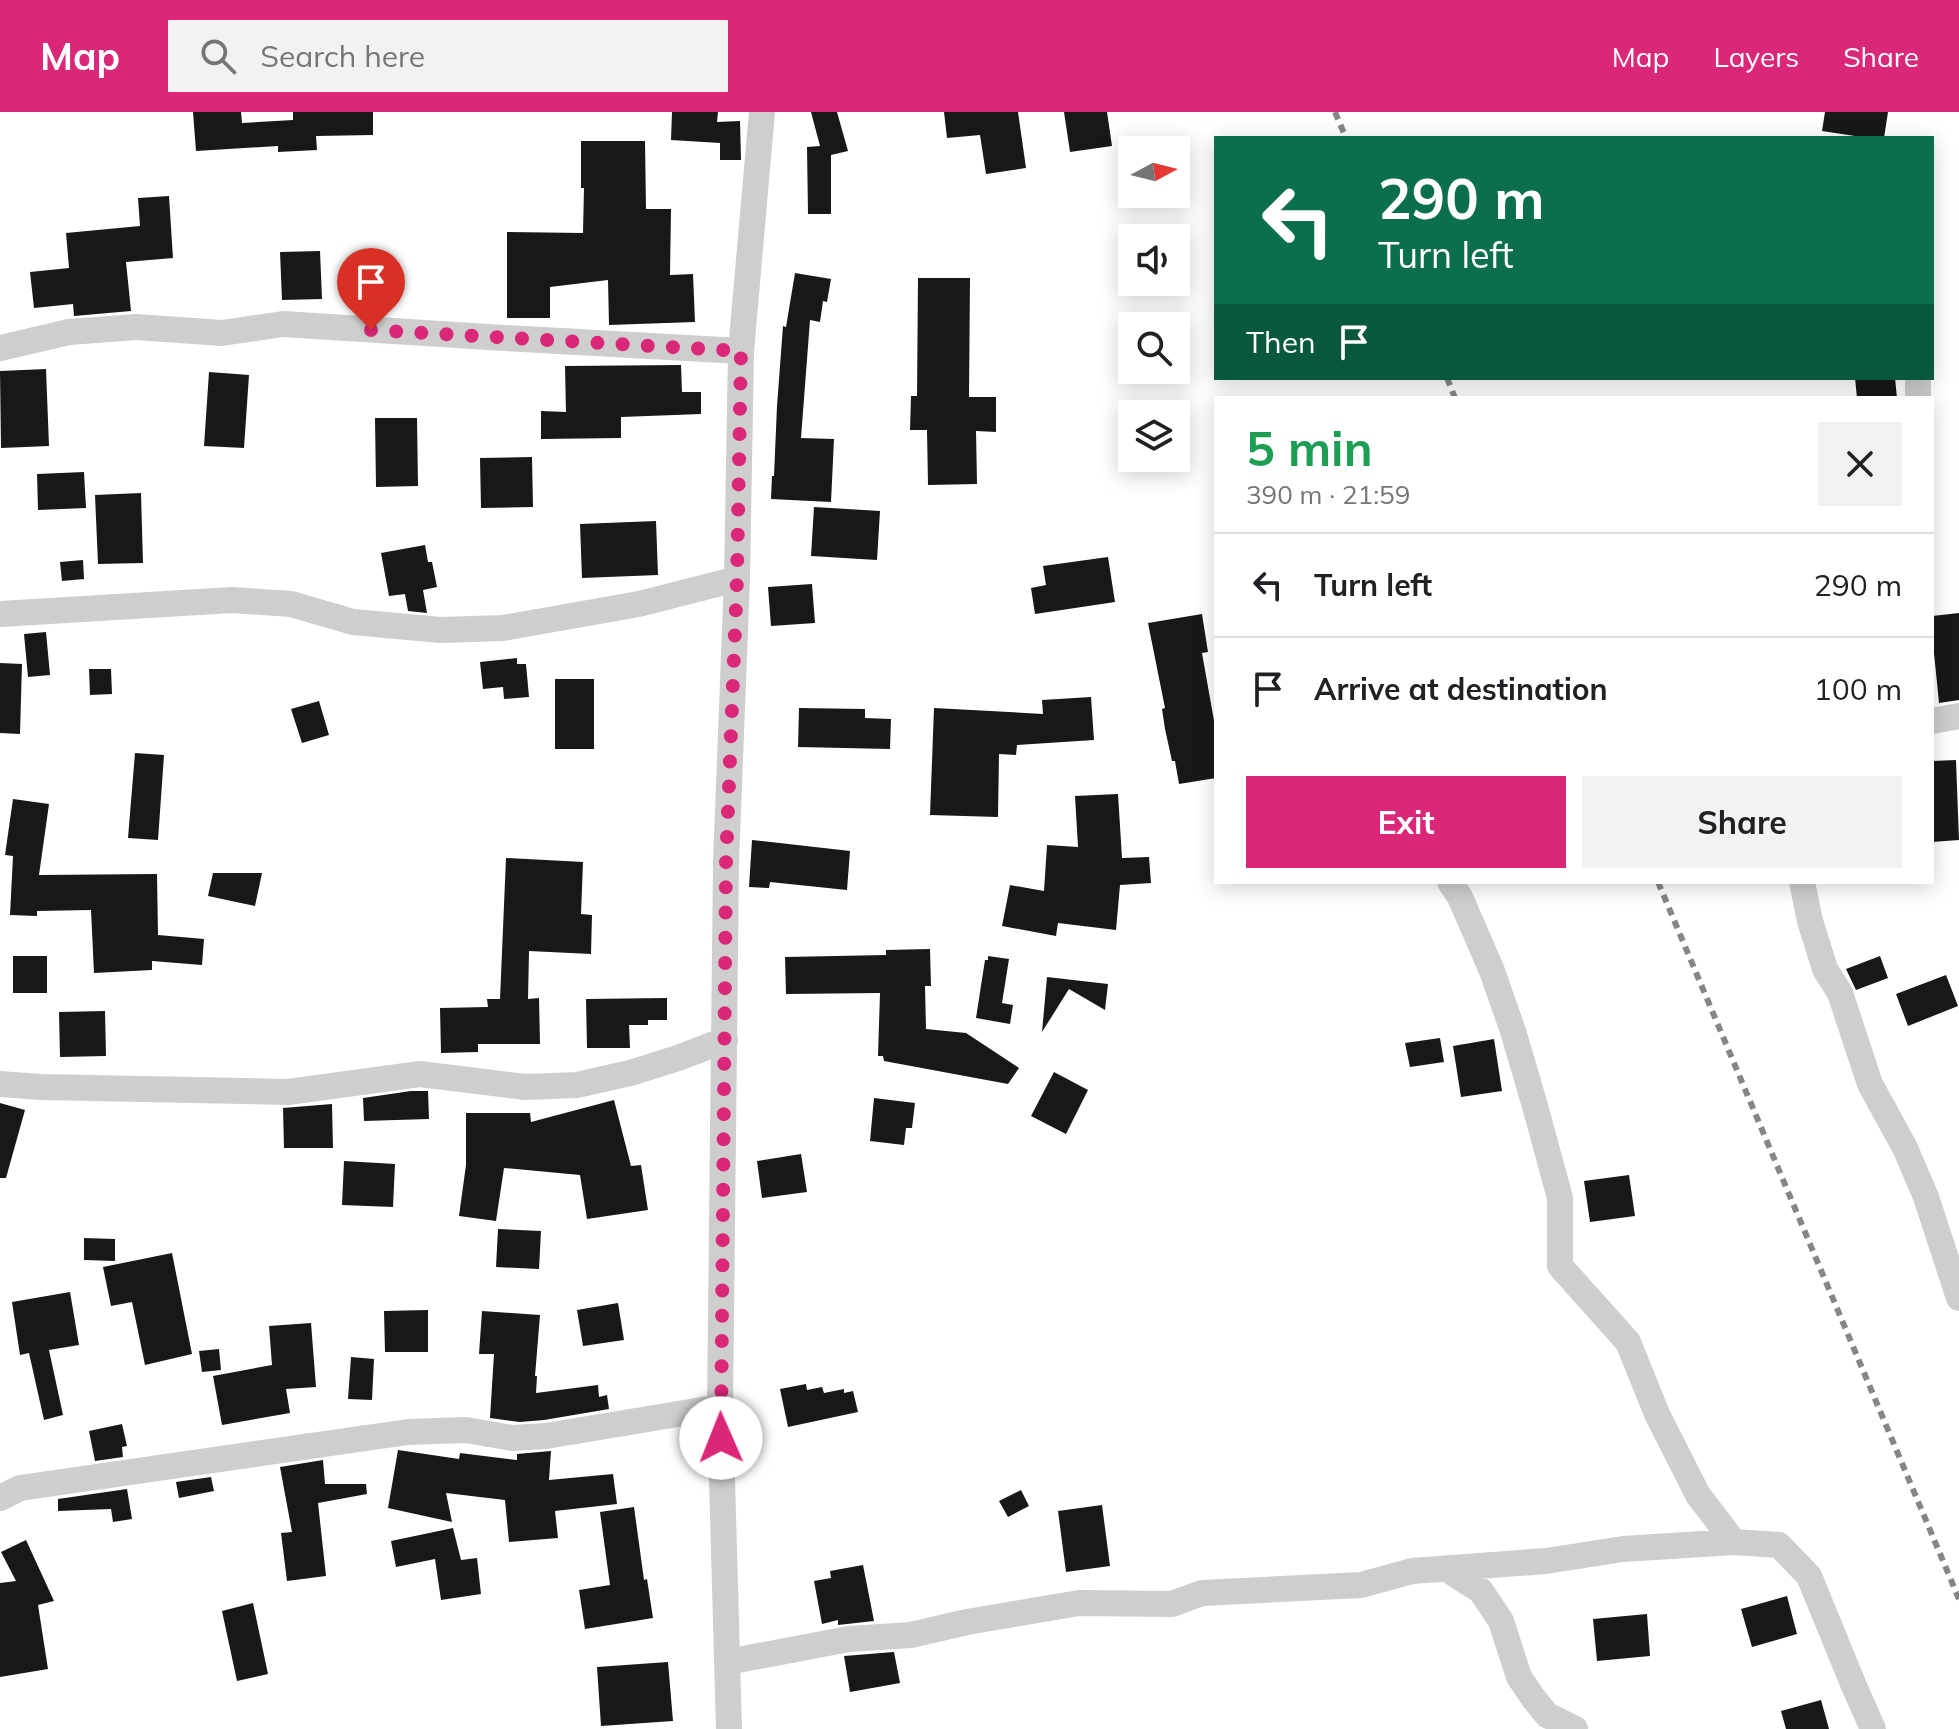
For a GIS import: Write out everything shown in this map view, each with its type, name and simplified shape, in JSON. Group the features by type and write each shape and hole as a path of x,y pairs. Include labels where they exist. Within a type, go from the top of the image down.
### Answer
{"street":[{"path":"729,1729 720,1407 726,862 737,579 741,351 762,112"},
{"path":"0,348 69,332 136,327 222,333 283,324 741,351"},
{"path":"0,614 232,600 291,604 353,622 441,630 503,628 639,604 737,579"},
{"path":"1934,721 1959,716"},
{"path":"1451,884 1492,971 1535,1106 1560,1198 1560,1266 1628,1342 1657,1414 1698,1495 1734,1542"},
{"path":"1802,884 1825,969 1840,993 1870,1084 1905,1148 1926,1197 1959,1298"},
{"path":"0,1084 288,1092 420,1074 525,1087 577,1085 630,1073 725,1040"},
{"path":"0,1498 20,1488 408,1432 466,1430 512,1438 546,1436 720,1407"},
{"path":"727,1662 849,1639 911,1635 1079,1603 1172,1604 1202,1593 1361,1585 1412,1571 1546,1561 1623,1549 1734,1542 1779,1545 1809,1576 1873,1729"},
{"path":"1447,1569 1481,1591 1501,1621 1519,1677 1534,1699 1547,1715 1575,1729"}],"building":[{"path":"193,112 241,112 242,123 293,120 293,112 373,112 373,135 316,136 317,150 278,152 278,146 196,151"},
{"path":"672,112 718,112 717,122 740,121 741,160 720,160 720,143 671,140"},
{"path":"811,112 837,112 848,151 831,155 831,214 808,214 807,147 820,146"},
{"path":"944,112 1018,112 1026,168 986,174 980,135 947,138"},
{"path":"1064,112 1107,112 1112,146 1070,152"},
{"path":"1825,112 1888,112 1884,136 1822,131"},
{"path":"581,141 645,141 646,209 671,209 670,275 693,274 695,322 609,325 608,280 550,287 550,318 507,318 507,232 583,233"},
{"path":"169,196 173,258 126,262 131,311 74,316 73,304 34,308 30,272 69,268 66,233 140,226 138,198"},
{"path":"320,251 322,299 282,300 280,252"},
{"path":"795,273 831,279 820,322 810,320 801,438 834,439 831,502 771,499 783,326 786,327"},
{"path":"918,278 970,278 969,397 996,397 996,432 976,431 977,484 928,485 927,430 910,430 911,396 917,396"},
{"path":"681,365 682,392 701,392 701,414 621,417 621,438 541,439 541,411 566,412 565,366"},
{"path":"46,369 49,446 1,448 0,371"},
{"path":"209,372 249,375 244,448 204,446"},
{"path":"1855,380 1895,380 1897,396 1857,396"},
{"path":"375,418 417,418 418,486 376,487"},
{"path":"532,457 533,507 481,508 480,458"},
{"path":"84,472 86,508 38,510 37,474"},
{"path":"141,493 143,563 98,564 95,495"},
{"path":"814,507 880,511 877,560 811,556"},
{"path":"656,521 658,575 582,578 580,524"},
{"path":"425,545 437,587 423,590 427,613 408,611 405,594 389,596 381,553"},
{"path":"1108,557 1115,602 1035,614 1031,588 1046,585 1043,566"},
{"path":"83,560 84,579 62,581 60,562"},
{"path":"812,584 815,623 771,626 768,587"},
{"path":"1959,613 1959,700 1939,703 1934,616"},
{"path":"1202,614 1208,652 1202,653 1214,721 1214,778 1179,784 1165,729 1162,709 1165,708 1148,623"},
{"path":"46,632 50,675 28,677 24,634"},
{"path":"517,658 517,664 526,664 529,697 504,699 503,687 483,689 480,662"},
{"path":"0,663 22,664 20,734 0,733"},
{"path":"89,669 111,669 112,694 90,695"},
{"path":"555,679 594,679 594,749 555,749"},
{"path":"1091,697 1094,740 1017,745 1016,755 999,754 998,817 930,815 934,708 1043,714 1042,700"},
{"path":"319,701 329,735 302,743 291,709"},
{"path":"799,708 865,709 865,718 891,719 890,749 798,747"},
{"path":"135,753 164,755 158,840 128,838"},
{"path":"1956,760 1959,840 1934,842 1934,761"},
{"path":"1118,794 1122,858 1149,857 1151,883 1120,885 1116,930 1058,923 1056,936 1002,926 1010,885 1044,891 1047,845 1078,847 1075,796"},
{"path":"13,799 49,804 39,875 157,874 158,935 204,939 202,965 152,961 152,970 94,973 91,910 37,911 37,916 10,915 13,856 5,855"},
{"path":"752,840 850,851 847,890 770,882 769,888 749,887"},
{"path":"506,858 583,862 581,914 592,915 591,954 529,951 528,999 539,998 540,1044 478,1044 478,1052 441,1053 440,1008 488,1007 487,999 500,999"},
{"path":"213,873 262,873 255,906 208,896"},
{"path":"930,949 931,986 925,986 926,1029 966,1033 1019,1068 1008,1084 884,1061 883,1056 878,1056 880,993 786,994 785,957 886,955 886,950"},
{"path":"13,956 47,956 47,993 13,993"},
{"path":"988,956 1009,959 1002,1003 1013,1005 1010,1024 976,1018"},
{"path":"1880,956 1888,978 1856,990 1846,969"},
{"path":"1946,975 1958,1006 1908,1026 1896,994"},
{"path":"1047,977 1108,984 1105,1010 1069,989 1042,1032"},
{"path":"667,998 667,1020 648,1020 648,1025 629,1025 630,1048 587,1048 586,999"},
{"path":"105,1011 106,1056 60,1057 59,1012"},
{"path":"1440,1038 1444,1062 1410,1067 1405,1043"},
{"path":"1494,1039 1502,1091 1461,1097 1453,1046"},
{"path":"1054,1072 1088,1090 1066,1134 1031,1116"},
{"path":"428,1091 429,1119 364,1121 363,1098"},
{"path":"874,1098 915,1103 912,1128 906,1128 904,1145 870,1141"},
{"path":"614,1100 631,1166 641,1165 648,1210 587,1219 580,1175 504,1168 496,1221 459,1216 466,1165 466,1113 530,1113 531,1122"},
{"path":"0,1103 25,1110 6,1178 0,1178"},
{"path":"332,1104 333,1148 284,1148 283,1108"},
{"path":"801,1154 807,1192 762,1198 757,1161"},
{"path":"344,1161 395,1164 393,1207 342,1205"},
{"path":"1629,1175 1635,1216 1590,1222 1584,1181"},
{"path":"498,1229 541,1231 539,1269 496,1267"},
{"path":"84,1238 115,1239 115,1261 84,1260"},
{"path":"172,1253 192,1354 145,1365 132,1302 111,1306 103,1267"},
{"path":"70,1292 79,1345 49,1350 63,1415 44,1420 29,1353 20,1355 12,1302"},
{"path":"618,1303 624,1340 583,1346 577,1310"},
{"path":"428,1310 428,1352 385,1352 384,1311"},
{"path":"482,1311 540,1315 536,1393 598,1385 599,1397 607,1395 609,1409 520,1422 490,1418 494,1354 479,1354"},
{"path":"311,1323 316,1387 286,1389 290,1413 222,1425 213,1376 272,1365 269,1326"},
{"path":"219,1349 221,1370 202,1372 199,1351"},
{"path":"351,1357 374,1359 372,1400 348,1399"},
{"path":"806,1384 807,1390 822,1387 824,1393 844,1389 844,1393 853,1391 858,1412 788,1427 780,1389"},
{"path":"122,1424 127,1446 122,1447 123,1457 95,1461 89,1431"},
{"path":"398,1450 459,1459 460,1453 517,1460 517,1454 551,1451 549,1480 613,1474 617,1504 555,1511 558,1538 509,1542 505,1500 446,1493 452,1522 388,1508"},
{"path":"323,1460 325,1484 366,1484 367,1494 318,1503 326,1576 287,1581 281,1533 292,1532 280,1467"},
{"path":"211,1477 214,1491 179,1498 176,1482"},
{"path":"127,1489 132,1519 113,1522 111,1509 58,1511 58,1499"},
{"path":"1021,1490 1029,1506 1008,1517 999,1501"},
{"path":"1102,1505 1110,1566 1066,1572 1058,1511"},
{"path":"634,1507 644,1580 647,1579 653,1618 585,1629 579,1590 610,1585 600,1512"},
{"path":"453,1528 461,1560 477,1558 481,1594 441,1600 435,1559 396,1567 391,1541"},
{"path":"26,1540 54,1601 38,1605 48,1669 0,1677 0,1583 16,1581 1,1552"},
{"path":"863,1565 874,1621 838,1625 838,1620 822,1624 814,1581 831,1578 830,1571"},
{"path":"1787,1596 1797,1634 1752,1647 1741,1609"},
{"path":"253,1603 268,1674 237,1681 222,1611"},
{"path":"1647,1614 1650,1656 1597,1661 1593,1619"},
{"path":"894,1652 900,1683 850,1692 844,1656"},
{"path":"668,1662 673,1721 601,1726 597,1667"},
{"path":"1821,1700 1829,1729 1786,1729 1781,1711"}],"railway":[{"path":"1335,112 1345,136"},
{"path":"1448,380 1454,396"},
{"path":"1659,884 1959,1599"}],"route":[{"path":"371,330 741,351 737,579 726,862 721,1438"}]}
